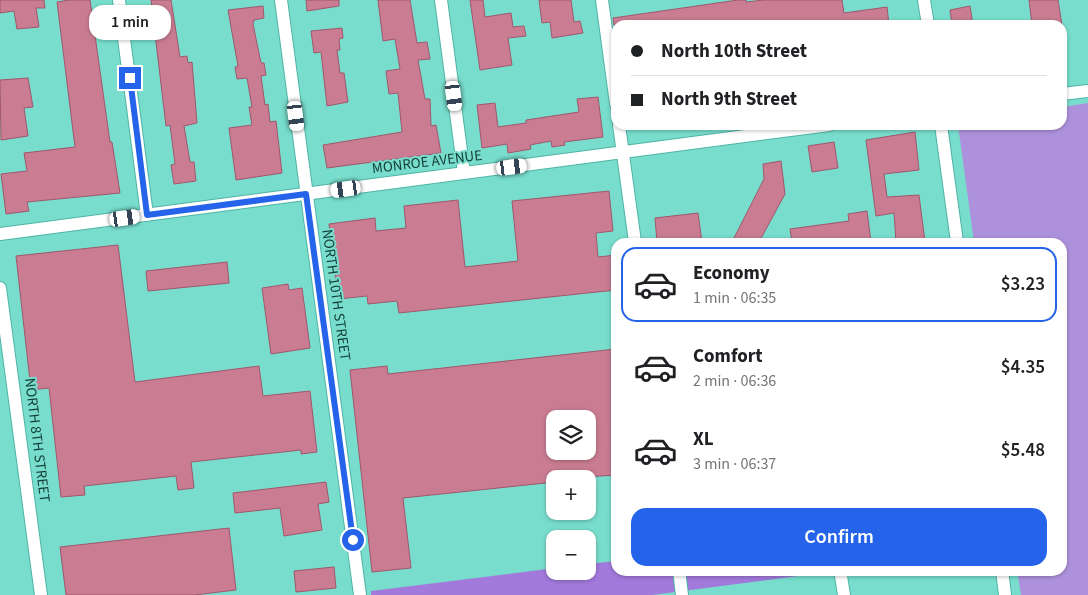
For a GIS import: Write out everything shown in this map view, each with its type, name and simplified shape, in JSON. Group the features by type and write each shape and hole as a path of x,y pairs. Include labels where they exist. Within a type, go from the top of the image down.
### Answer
{"street":[{"path":"119,0 147,215"},
{"name":"NORTH 10TH STREET","path":"281,0 360,595"},
{"path":"441,0 464,173"},
{"path":"602,0 611,67"},
{"path":"924,0 927,20"},
{"path":"1067,93 1088,91"},
{"path":"620,130 634,238"},
{"name":"MONROE AVENUE","path":"0,234 791,130"},
{"path":"942,130 957,238"},
{"name":"NORTH 8TH STREET","path":"0,288 41,595"},
{"path":"680,576 682,595"},
{"path":"841,576 844,595"},
{"path":"1003,576 1005,595"}],"shaded area":[{"path":"1088,103 1088,595 1021,595 1018,576 1067,576 1067,238 973,238 959,130 1067,130 1067,106"},
{"path":"611,562 611,576 798,576 652,595 371,595 371,591 546,569 546,580 596,580 596,563"}],"building":[{"path":"0,0 44,0 45,8 36,8 39,27 17,29 14,11 0,13"},
{"path":"90,0 110,142 112,142 120,193 27,202 29,211 6,214 1,174 27,171 24,153 75,147 57,2"},
{"path":"151,0 171,0 180,57 187,56 188,63 192,62 197,123 184,126 190,162 194,162 196,181 174,184 171,165 175,164 170,125 166,126"},
{"path":"306,0 339,0 339,6 307,11"},
{"path":"378,0 410,0 417,43 427,42 430,59 418,60 425,99 430,99 431,126 436,125 441,153 327,168 323,145 402,132 398,93 389,94 386,71 400,69 395,39 383,41"},
{"path":"470,0 483,0 485,17 511,13 513,27 524,26 526,36 508,38 512,65 480,70"},
{"path":"539,0 571,0 574,22 580,21 583,33 552,38 550,22 542,23"},
{"path":"738,0 746,0 746,2 764,0 842,0 844,13 887,7 888,20 613,20 613,18"},
{"path":"1029,0 1058,0 1061,20 1031,20"},
{"path":"263,6 264,18 254,20 253,24 261,63 264,63 266,75 261,76 265,105 268,104 270,122 276,121 282,173 236,180 229,128 252,125 249,107 252,107 247,78 237,79 235,67 238,66 228,10"},
{"path":"970,6 972,20 951,20 950,10"},
{"path":"342,28 343,38 339,39 340,50 337,50 340,73 344,73 348,102 327,106 321,52 314,53 311,31"},
{"path":"28,78 33,107 24,108 28,136 1,140 0,80"},
{"path":"598,97 603,137 564,142 565,145 552,147 551,141 530,145 531,149 508,153 507,144 482,148 477,105 495,103 498,127 526,123 526,120 579,112 577,99"},
{"path":"915,132 919,170 884,174 887,197 919,195 924,238 896,238 894,213 876,216 866,140"},
{"path":"834,142 838,168 812,172 808,146"},
{"path":"781,161 785,194 761,238 734,238 764,179 763,164"},
{"path":"609,191 613,231 596,233 598,257 611,256 611,291 399,313 397,301 368,304 367,296 338,299 329,224 375,218 376,231 406,228 404,206 458,200 465,267 518,261 512,201"},
{"path":"867,211 870,238 791,238 790,229 849,221 848,214"},
{"path":"698,213 701,238 657,238 655,218"},
{"path":"118,245 135,382 259,366 263,396 310,391 317,452 301,454 301,450 191,462 194,488 178,490 176,476 84,486 85,495 61,497 49,388 31,390 16,256"},
{"path":"227,262 229,283 148,291 146,271"},
{"path":"288,284 289,290 302,288 310,348 271,354 262,288"},
{"path":"611,350 611,475 596,476 596,470 546,470 546,483 403,498 411,568 372,572 350,370 387,366 388,374"},
{"path":"326,482 329,502 318,504 322,530 284,536 280,508 235,513 233,493"},
{"path":"229,528 236,590 194,595 66,595 60,547"},
{"path":"334,567 336,588 296,592 294,571"}],"route":[{"path":"130,78 147,215 306,194 353,540"}]}
